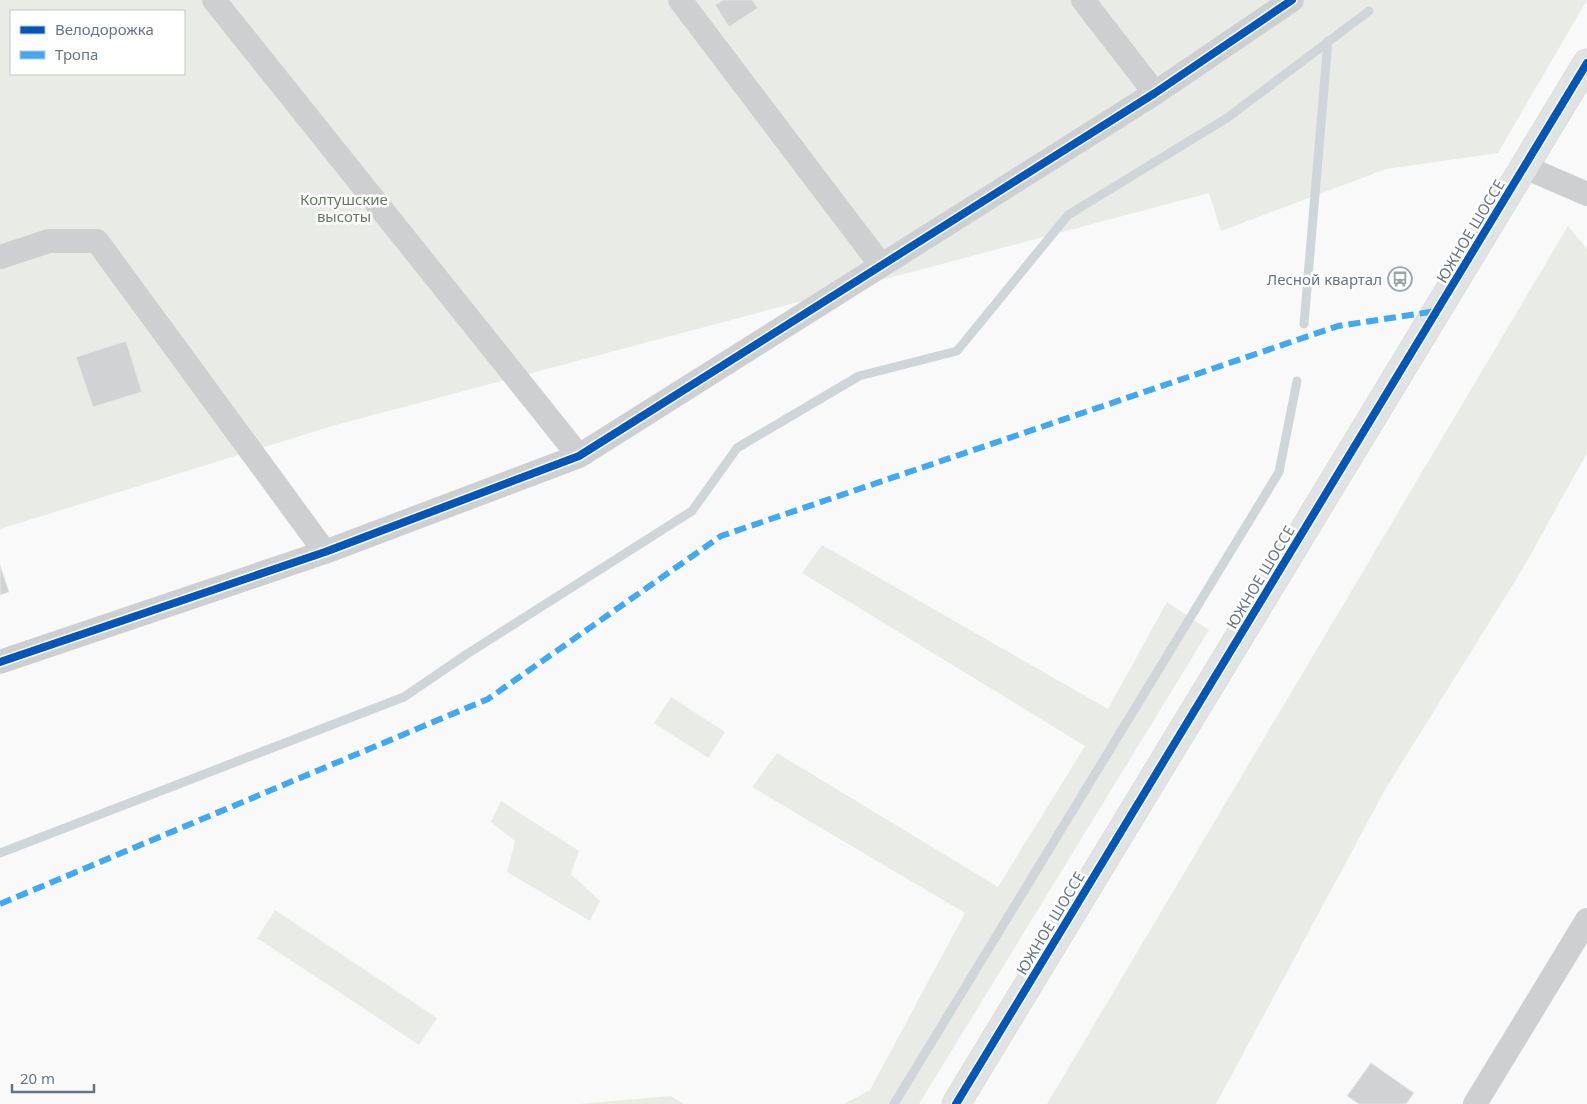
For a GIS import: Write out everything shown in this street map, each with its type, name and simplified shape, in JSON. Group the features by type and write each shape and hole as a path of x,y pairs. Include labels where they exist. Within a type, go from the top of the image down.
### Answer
{"street":[{"path":"214,0 579,456"},
{"path":"680,0 881,265"},
{"path":"1083,0 1155,93"},
{"path":"0,662 325,552 579,456 1155,93 1292,0"},
{"name":"ЮЖНОЕ ШОССЕ","path":"956,1104 1587,63"},
{"path":"1525,166 1587,194"},
{"path":"0,258 49,241 97,241 325,552"},
{"path":"1475,1104 1587,920"}],"green space":[{"name":"Колтушские высоты","path":"0,0 1587,0 1498,153 1386,169 1221,231 1209,193 332,426 0,529"},
{"path":"1568,226 1587,249 1587,453 1522,570 1386,788 1216,1104 1047,1104"},
{"path":"822,545 1108,709 1167,602 1209,630 919,1104 844,1104 870,1090 965,913 752,787 777,753 998,887 1085,746 802,573"},
{"path":"671,697 725,732 708,758 654,723"},
{"path":"501,801 579,851 571,874 600,901 590,921 507,872 515,841 491,822"},
{"path":"275,910 437,1018 419,1045 257,938"},
{"path":"671,1096 684,1104 579,1104"}],"building":[{"path":"723,0 752,0 758,8 729,27 715,5"},
{"path":"126,341 142,392 93,407 76,357"},
{"path":"0,565 9,592 0,595"},
{"path":"1371,1063 1414,1093 1406,1104 1359,1104 1347,1096"}],"waterway":[{"path":"0,853 404,697 467,654 692,511 737,448 859,376 957,351 1068,215 1227,118 1369,11"},
{"path":"1304,324 1328,41"},
{"path":"894,1104 1279,472 1297,381"}],"marked path":[{"path":"0,904 488,699 721,536 1338,326 1437,311"}],"cycle path":[{"path":"0,662 325,552 579,456 1155,93 1292,0"},
{"path":"956,1104 1587,63"}],"place":[{"name":"Лесной квартал","path":"1400,279"}]}
